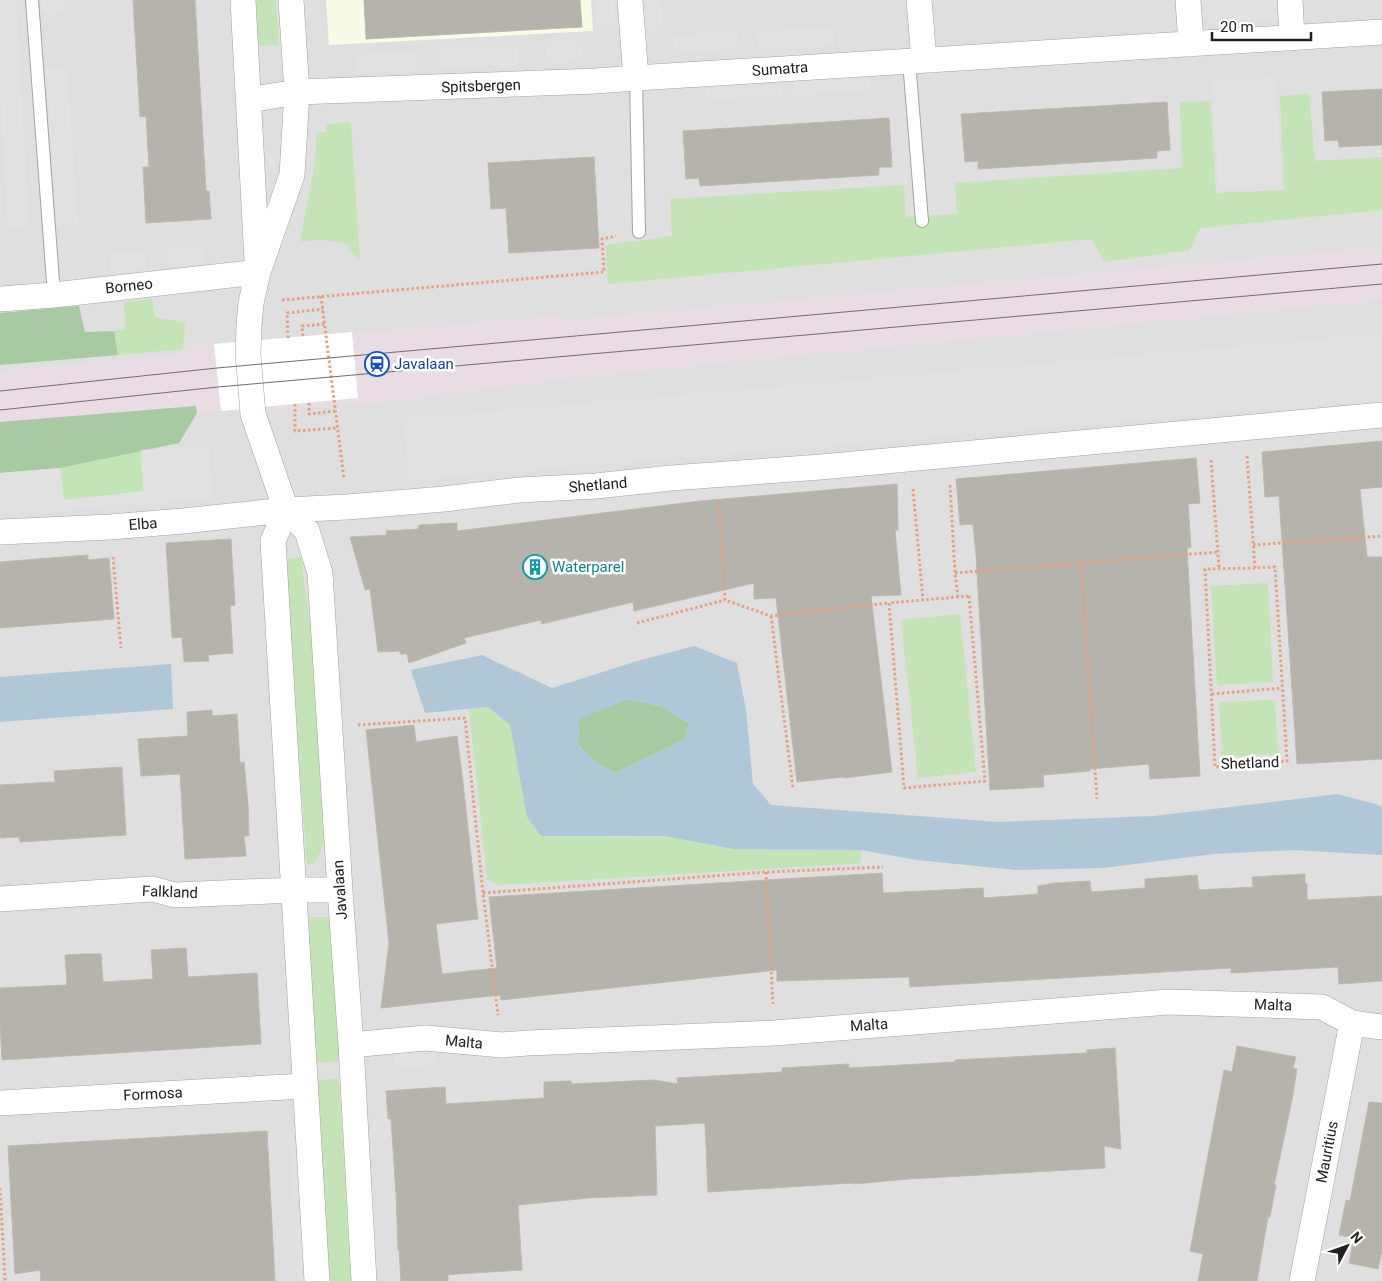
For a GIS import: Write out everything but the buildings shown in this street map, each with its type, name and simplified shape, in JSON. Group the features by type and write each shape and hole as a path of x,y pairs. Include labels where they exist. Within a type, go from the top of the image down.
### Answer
{"street":[{"name":"Javalaan","path":"242,0 258,272"},
{"name":"Javalaan","path":"291,0 297,92 292,175 258,272 251,302 248,354 253,414 286,510 307,531 320,573 351,1045 364,1281"},
{"path":"630,0 636,78"},
{"path":"917,61 920,0"},
{"path":"1188,0 1191,44"},
{"path":"1290,0 1292,38"},
{"name":"Sumatra","path":"636,78 1382,32"},
{"name":"Spitsbergen","path":"248,100 297,92 636,78"},
{"name":"Borneo","path":"0,299 258,272"},
{"name":"Shetland","path":"286,510 444,499 519,490 596,486 1382,416"},
{"path":"286,510 273,541 317,1281"},
{"name":"Elba","path":"0,532 110,527 286,510"},
{"name":"Falkland","path":"0,899 152,889 175,895 340,890"},
{"name":"Malta","path":"351,1045 426,1038 502,1045 774,1033 1169,1002 1322,1007 1352,1023 1382,1027"},
{"name":"Mauritius","path":"1302,1281 1352,1023"},
{"name":"Formosa","path":"0,1103 306,1086"}],"lane":[{"path":"32,0 54,294"},
{"path":"917,61 922,221"},
{"path":"636,78 639,232"}],"path":[{"path":"251,302 604,272 602,239 639,232"},
{"path":"321,296 347,507"},
{"path":"288,338 286,313 323,309"},
{"path":"303,336 302,326 325,324"},
{"path":"309,403 309,414 335,411"},
{"path":"294,404 295,431 338,428"},
{"path":"1245,428 1255,568"},
{"path":"1209,432 1219,568"},
{"path":"948,455 958,597"},
{"path":"910,458 923,600"},
{"path":"717,475 725,600"},
{"path":"110,527 121,648"},
{"path":"1254,545 1382,536"},
{"path":"955,573 1218,552"},
{"path":"1081,563 1097,799"},
{"name":"Shetland","path":"1275,567 1287,761 1215,767 1205,568 1219,568 1275,567"},
{"path":"637,623 725,600 771,616 889,603 969,596 985,781 904,788 889,603"},
{"path":"771,616 793,789"},
{"path":"1212,694 1282,688"},
{"path":"330,727 465,718 483,893 502,1045"},
{"path":"483,893 766,872 883,867"},
{"path":"766,872 774,1033"},
{"path":"0,1188 5,1281"}],"shaded area":[{"path":"0,0 1382,0 1382,1281 0,1281"},
{"path":"0,0 16,0 29,227 8,228 0,94"},
{"path":"42,0 64,0 65,13 43,14"},
{"path":"326,0 591,0 593,31 329,45"},
{"path":"596,0 614,0 615,23 597,24"},
{"path":"643,0 661,0 663,30 645,31"},
{"path":"1203,0 1276,0 1277,20 1205,23"},
{"path":"833,27 834,45 758,49 757,31"},
{"path":"737,32 739,49 674,54 673,36"},
{"path":"582,41 583,60 547,63 546,42"},
{"path":"518,46 519,65 440,69 439,50"},
{"path":"418,51 419,71 357,74 356,54"},
{"path":"67,67 78,224 57,226 46,68"},
{"path":"869,72 870,90 794,95 793,77"},
{"path":"1275,77 1282,185 1219,189 1212,81"},
{"path":"781,78 782,96 706,100 705,82"},
{"path":"203,245 204,264 169,267 167,249"},
{"path":"1382,247 1382,300 569,378 381,403 197,413 195,406 0,422 0,371 191,353 191,346 352,332 353,334 559,315 560,320 645,313"},
{"path":"144,251 147,269 111,272 109,253"},
{"path":"1382,334 1382,400 409,480 404,419"},
{"path":"209,446 212,498 0,515 0,473 60,468 64,500 143,491 141,450"},
{"path":"435,1045 436,1066 395,1069 394,1049"},
{"path":"299,1142 307,1281 298,1281 295,1215 302,1215 301,1202 293,1202 290,1143"}],"green space":[{"path":"252,0 276,0 279,45 254,46"},
{"path":"1309,94 1315,161 1382,157 1382,210 1200,228 1190,250 1105,262 1091,239 609,284 607,278 606,245 672,236 670,199 904,185 906,217 957,214 955,183 1182,168 1180,102 1210,101 1216,193 1284,190 1280,96"},
{"path":"351,122 360,261 346,244 325,240 300,241 315,162 317,132 326,132 327,124"},
{"path":"152,299 155,317 185,323 183,349 118,355 114,331 125,329 124,302"},
{"path":"79,306 85,332 114,331 118,355 0,365 0,313"},
{"path":"196,406 197,413 179,443 60,468 0,473 0,422"},
{"path":"141,450 143,491 64,500 60,468"},
{"path":"301,557 313,645 325,841 315,863 307,864 284,560"},
{"path":"1268,583 1273,682 1217,685 1211,586"},
{"path":"960,614 976,772 918,778 901,620"},
{"path":"628,699 660,706 689,723 684,740 615,773 597,763 578,745 579,718"},
{"path":"1275,700 1278,754 1222,757 1219,702"},
{"path":"488,707 510,725 527,817 612,837 664,836 734,849 861,850 861,863 499,885 487,879 469,709"},
{"path":"311,917 327,917 331,922 339,1061 314,1063 307,922"},
{"path":"339,1079 351,1281 327,1281 315,1080"}],"water":[{"path":"694,646 737,663 746,710 753,784 771,805 999,822 1154,816 1338,794 1382,807 1382,855 1293,850 1214,854 1103,868 1016,870 917,860 861,850 734,849 664,836 541,836 527,817 510,725 488,707 425,713 411,670 482,655 552,688 634,662","holes":["628,699 660,706 689,723 684,740 615,773 597,763 578,745 579,719"]},
{"path":"171,664 173,709 0,722 0,677"}],"pier":[{"path":"352,332 358,398 221,411 214,344"}],"tram line":[{"path":"0,391 217,368 1382,264"},
{"path":"0,410 218,387 1382,284"}],"place":[{"name":"Javalaan","path":"377,364"},
{"name":"Waterparel","path":"535,567"}]}
